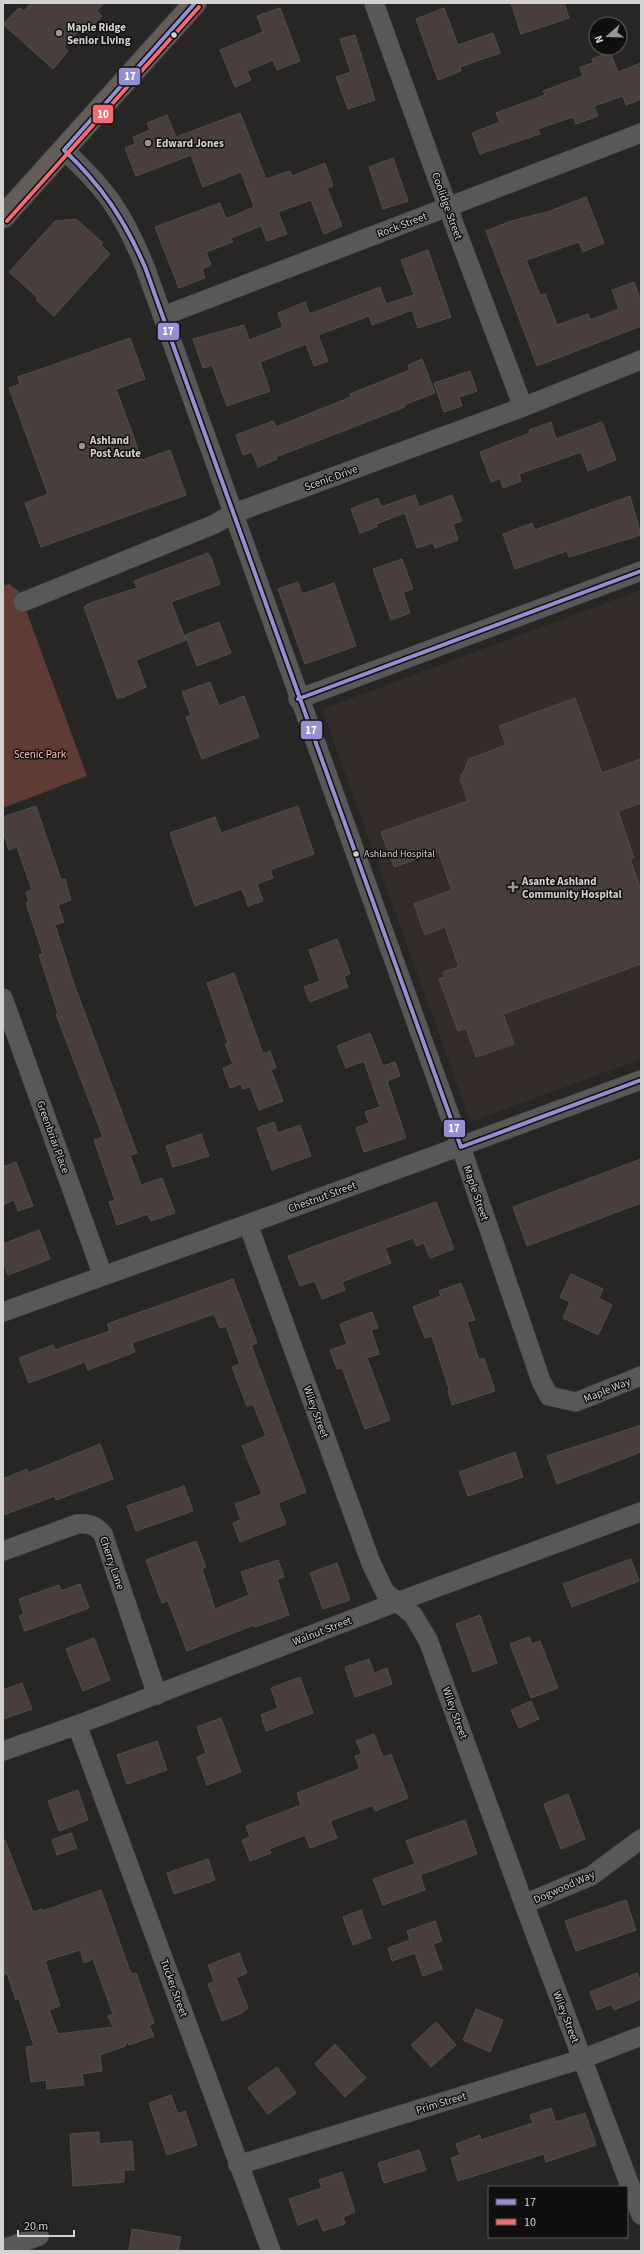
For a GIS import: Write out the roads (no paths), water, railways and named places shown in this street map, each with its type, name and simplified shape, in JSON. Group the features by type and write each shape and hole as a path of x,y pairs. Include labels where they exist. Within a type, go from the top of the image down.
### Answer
{"main road":[{"path":"3,217 194,3"}],"street":[{"name":"Coolidge Street","path":"374,3 448,208 523,407"},
{"name":"Rock Street","path":"163,316 641,133"},
{"name":"Maple Street","path":"64,150 92,176 118,209 130,231 163,316 298,699 460,1146 536,1368 549,1396"},
{"name":"Scenic Drive","path":"23,602 215,524 232,514 523,407 641,360"},
{"path":"298,699 641,570"},
{"name":"Greenbriar Place","path":"3,998 103,1276"},
{"name":"Chestnut Street","path":"3,1312 641,1080"},
{"name":"Wiley Street","path":"248,1224 370,1563 385,1592 413,1615 428,1640 524,1904 641,2215"},
{"name":"Maple Way","path":"549,1396 576,1402 641,1376"},
{"name":"Walnut Street","path":"3,1751 77,1725 397,1602 641,1512"},
{"name":"Cherry Lane","path":"3,1551 77,1524 88,1523 96,1527 103,1534 157,1695"},
{"name":"Tucker Street","path":"77,1725 270,2251"},
{"name":"Dogwood Way","path":"524,1904 591,1876 641,1840"},
{"name":"Prim Street","path":"238,2165 582,2059 641,2036"},
{"path":"3,2250 39,2236"}],"place":[{"name":"Maple Ridge Senior Living","path":"59,33"},
{"name":"Edward Jones","path":"148,143"},
{"name":"Ashland Post Acute","path":"82,446"},
{"name":"Ashland Hospital","path":"356,854"},
{"name":"Asante Ashland Community Hospital","path":"513,887"}],"park label":[{"name":"Scenic Park","path":"40,754"}]}
